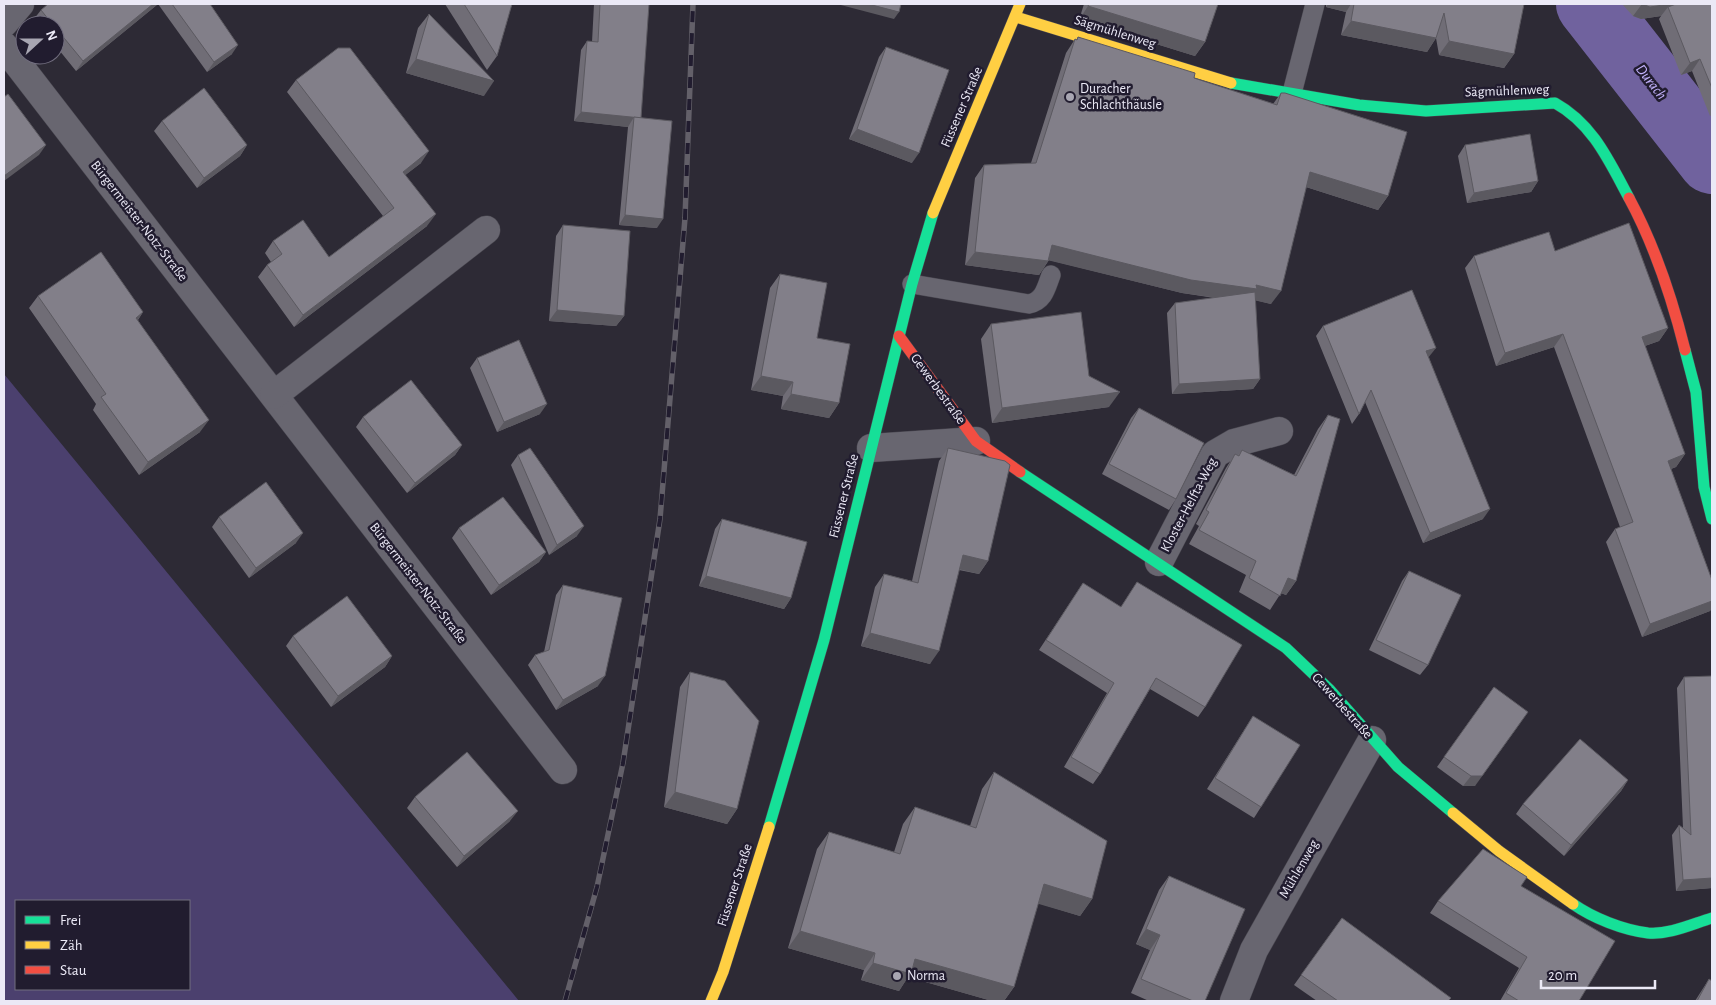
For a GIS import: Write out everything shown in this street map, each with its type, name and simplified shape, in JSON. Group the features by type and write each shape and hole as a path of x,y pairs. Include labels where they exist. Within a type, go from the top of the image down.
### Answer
{"street":[{"path":"4,23 20,4"},
{"name":"Füssener Straße","path":"711,1001 723,972 781,790 824,640 912,284 932,216 1020,4"},
{"name":"Sägmühlenweg","path":"1016,17 1225,82 1359,105 1426,110 1555,103 1573,113 1591,132 1635,208 1644,225 1674,301 1696,392 1704,487 1712,519"},
{"name":"Bürgermeister-Notz-Straße","path":"4,46 563,770"},
{"path":"274,395 486,230"},
{"name":"Gewerbestraße","path":"899,336 976,442 1070,508 1159,562 1286,648 1329,689 1372,740 1398,767 1499,852 1584,912 1620,926 1649,933 1678,929 1712,918"},
{"name":"Kloster-Helfta-Weg","path":"1159,562 1215,454 1234,443 1279,431"},
{"name":"Gewerbestraße","path":"871,448 976,442"},
{"name":"Mühlenweg","path":"1234,1001 1254,950 1372,740"}],"lane":[{"path":"1292,93 1315,4"},
{"path":"912,284 1029,304 1037,302 1042,298 1051,275"}],"shaded area":[{"path":"4,374 519,1001 4,1001"}],"building":[{"path":"48,4 153,4 83,61 65,39 65,15 45,15 41,10"},
{"path":"172,4 210,4 238,45 214,62"},
{"path":"464,4 512,4 497,56"},
{"path":"600,4 649,4 641,118 581,112 587,41 598,42"},
{"path":"868,4 901,4 899,12"},
{"path":"1089,4 1218,4 1205,42 1088,6"},
{"path":"1354,4 1524,4 1514,54 1449,41 1444,13 1436,38 1351,21"},
{"path":"1642,4 1670,4 1650,7"},
{"path":"1676,4 1712,4 1712,88 1700,59 1690,63 1668,7"},
{"path":"429,14 494,81 416,59"},
{"path":"1078,37 1195,73 1194,78 1277,105 1281,93 1285,93 1407,132 1388,196 1310,172 1281,291 1256,285 1257,289 1191,280 1052,245 1048,261 975,252 984,165 1036,163 1075,39 1077,40"},
{"path":"886,47 949,70 919,153 857,129"},
{"path":"338,48 350,48 429,151 403,172 436,214 303,315 267,265 282,254 273,241 303,220 329,257 394,208 296,80"},
{"path":"204,88 247,145 204,178 162,121"},
{"path":"8,94 46,145 4,176 4,97"},
{"path":"634,117 672,121 663,219 625,215"},
{"path":"1530,134 1538,181 1474,193 1465,145"},
{"path":"1629,223 1668,328 1642,337 1685,454 1668,461 1712,580 1712,601 1650,624 1615,529 1633,522 1563,334 1505,353 1474,256 1549,232 1555,251"},
{"path":"563,225 630,231 624,316 557,310"},
{"path":"101,252 143,312 136,318 209,420 148,462 101,397 106,394 38,296"},
{"path":"780,274 827,283 817,338 850,344 839,403 791,394 793,382 761,376"},
{"path":"1412,290 1436,348 1426,351 1490,509 1430,533 1371,390 1359,414 1323,326"},
{"path":"1255,292 1260,379 1179,384 1175,303"},
{"path":"1081,312 1089,376 1120,392 1002,408 991,324"},
{"path":"519,340 547,404 504,422 477,358"},
{"path":"411,380 462,445 415,483 363,417"},
{"path":"1139,408 1204,443 1176,499 1109,464"},
{"path":"1328,415 1340,419 1296,581 1288,578 1280,596 1249,578 1256,561 1199,530 1209,512 1206,510 1235,454 1239,456 1242,450 1296,476"},
{"path":"530,448 584,526 557,545 518,455"},
{"path":"948,448 1005,461 1010,465 988,561 963,555 939,651 870,633 884,574 918,583"},
{"path":"266,482 303,533 256,568 219,517"},
{"path":"503,497 546,552 499,585 459,528"},
{"path":"722,519 807,542 791,598 706,576"},
{"path":"1409,571 1461,595 1428,665 1376,640"},
{"path":"1137,582 1242,645 1205,707 1156,678 1100,774 1071,757 1114,683 1046,640 1083,583 1121,607"},
{"path":"563,585 622,598 605,676 563,700 535,655 549,650"},
{"path":"347,596 392,656 338,696 293,636"},
{"path":"690,672 725,681 759,721 737,809 675,792"},
{"path":"1712,676 1712,878 1683,880 1679,825 1691,835 1684,677"},
{"path":"1494,687 1528,712 1482,776 1471,776 1444,757"},
{"path":"1253,716 1300,745 1261,807 1215,778"},
{"path":"1580,739 1628,780 1571,845 1523,804"},
{"path":"467,752 518,811 464,856 415,797"},
{"path":"994,772 1107,841 1092,899 1044,884 1014,987 915,959 911,974 873,963 875,953 800,931 829,832 900,854 915,807 976,828"},
{"path":"1483,849 1527,877 1521,886 1615,941 1579,1001 1519,1001 1506,993 1527,957 1438,901"},
{"path":"1169,876 1245,909 1205,1001 1193,1001 1141,979 1160,935 1146,929"},
{"path":"1342,918 1451,998 1448,1001 1338,1001 1301,975"},
{"path":"1709,979 1712,981 1712,1001 1697,1001"}],"waterway":[{"name":"Durach","path":"1590,4 1712,160"}],"railway":[{"path":"565,1001 597,887 623,763 660,519 685,218 693,4"}],"traffic: fast":[{"path":"1231,83 1359,105 1426,111 1555,103 1580,122 1599,144 1629,198"},
{"path":"769,827 824,640 912,284 933,213"},
{"path":"1685,350 1696,392 1704,487 1712,519"},
{"path":"1020,472 1286,648 1329,689 1398,767 1453,813"},
{"path":"1573,904 1609,923 1648,933 1672,931 1712,918"}],"traffic: slow":[{"path":"933,213 1020,4"},
{"path":"1016,17 1231,83"},
{"path":"1453,813 1499,851 1573,904"},
{"path":"711,1001 723,972 769,827"}],"traffic: jam":[{"path":"1629,198 1662,272 1685,350"},
{"path":"899,336 976,441 1020,472"}],"place":[{"name":"Duracher Schlachthäusle","path":"1070,97"},
{"name":"Norma","path":"897,976"}]}
